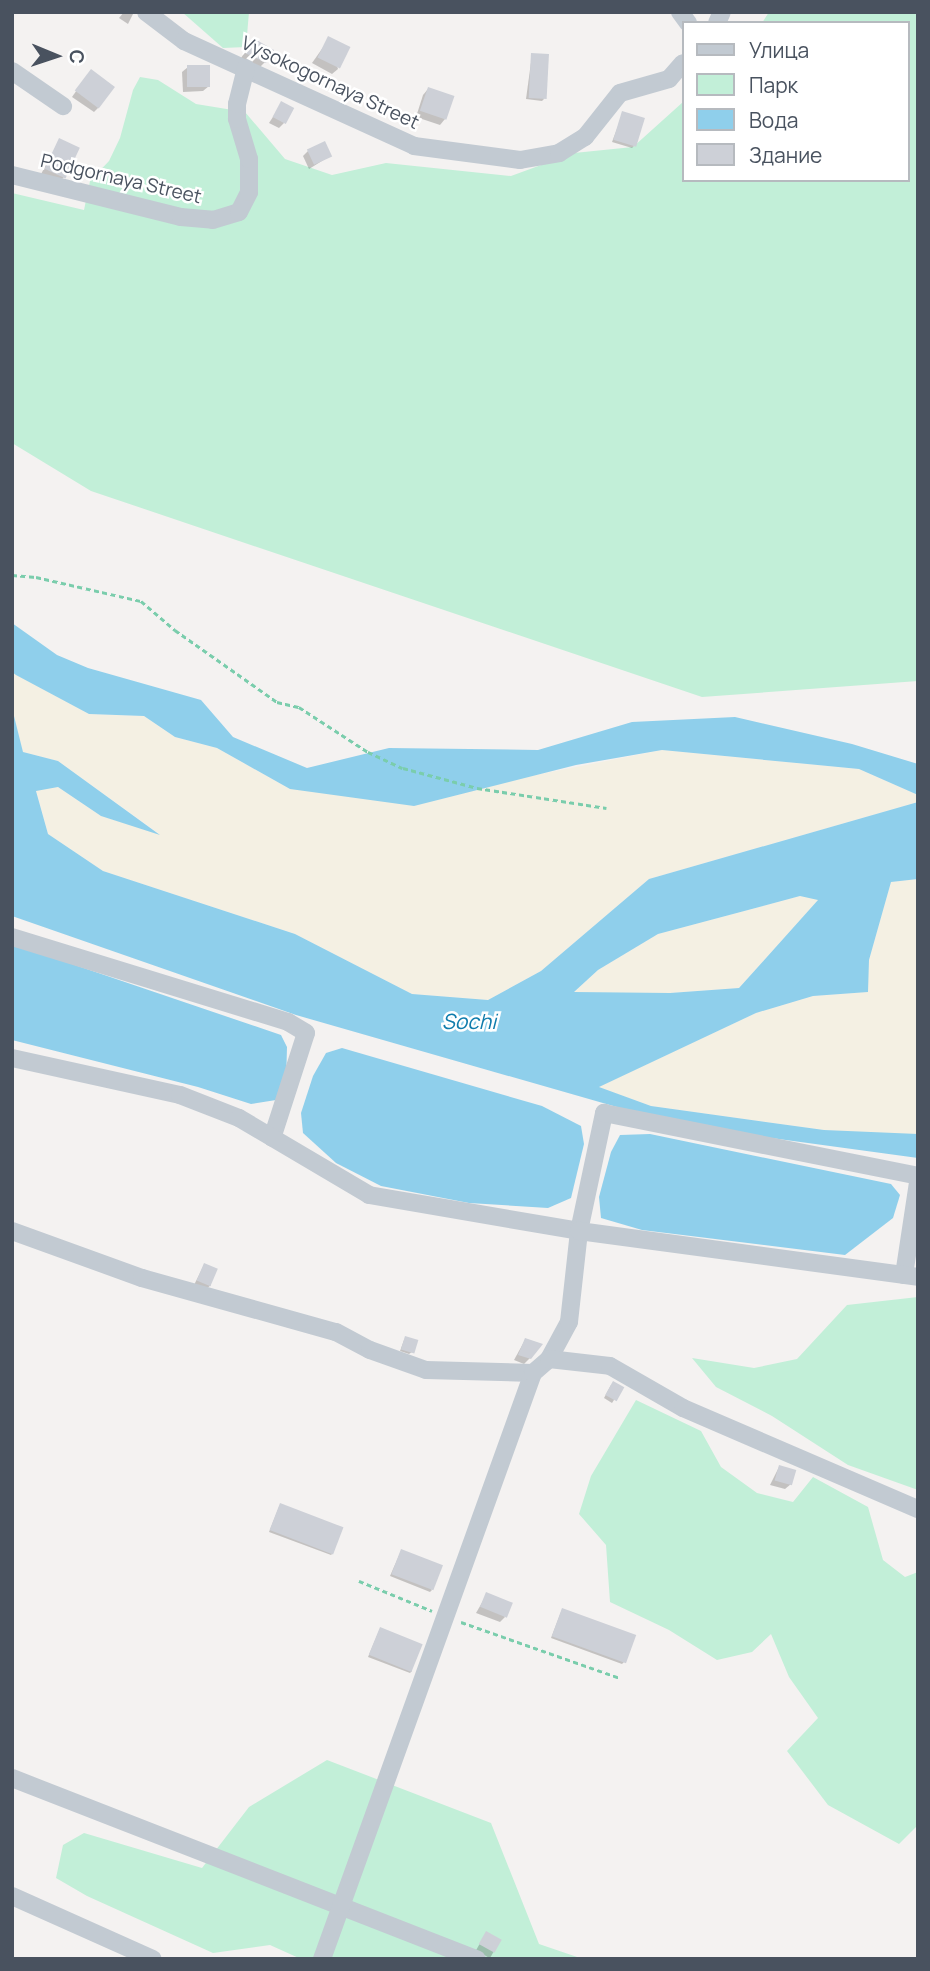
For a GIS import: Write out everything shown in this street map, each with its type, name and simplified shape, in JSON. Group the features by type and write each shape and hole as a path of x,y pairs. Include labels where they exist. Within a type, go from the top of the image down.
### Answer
{"street":[{"name":"Vysokogornaya Street","path":"146,12 184,41 414,146 520,160 559,153 585,137 620,93 669,79 679,68"},
{"name":"Podgornaya Street","path":"12,175 181,217 213,220 239,212 249,192 249,159 237,111 246,68"},
{"path":"12,71 63,106"},
{"path":"12,937 288,1021 306,1033 272,1138"},
{"path":"12,1058 180,1095 239,1118 369,1195 579,1231 911,1276 918,1182"},
{"path":"322,1959 533,1373 549,1359 569,1322 579,1231 604,1113 918,1176"},
{"path":"12,1231 142,1278 336,1332 370,1350 426,1370 533,1373"},
{"path":"549,1359 610,1366 683,1408 918,1509"},
{"path":"12,1778 477,1959"},
{"path":"12,1896 153,1959"}],"path":[{"path":"12,575 36,577 141,601 175,630 277,702 299,707 368,752 403,768 477,788 606,808"},
{"path":"359,1581 446,1617 620,1678"}],"green space":[{"path":"182,12 249,12 246,47 223,48"},
{"path":"769,12 918,12 918,681 702,697 91,491 12,443 12,193 84,210 90,181 109,161 120,138 133,90 140,77 158,80 196,104 245,112 285,159 332,175 386,163 511,176 574,153 633,147 682,103 682,182 909,182 909,21 763,21"},
{"path":"918,1297 918,1490 848,1465 772,1416 716,1387 692,1358 754,1368 797,1359 847,1305"},
{"path":"636,1400 701,1431 721,1467 757,1493 793,1502 813,1477 868,1507 883,1560 905,1577 918,1572 918,1825 899,1844 828,1805 787,1751 818,1718 789,1677 771,1634 752,1652 717,1660 669,1630 610,1602 606,1545 579,1514 591,1476"},
{"path":"327,1760 491,1823 539,1944 583,1959 301,1959 270,1945 213,1953 87,1896 56,1878 63,1845 84,1833 202,1868 249,1807"}],"sand":[{"path":"12,672 89,714 144,716 175,737 217,748 290,789 510,780 662,750 859,769 918,795 918,802 649,879 541,971 488,1000 412,994 295,934 103,871 48,834 36,790 58,787 101,816 158,833 58,761 23,752 12,708"},
{"path":"918,879 916,1137 824,1130 651,1106 598,1087 756,1013 813,996 867,992 869,960 891,882"},
{"path":"800,896 819,899 739,988 670,993 573,993 598,970 658,934"}],"water":[{"path":"12,623 57,655 88,668 201,700 233,737 307,768 389,748 538,750 632,722 735,717 852,744 918,764 918,795 859,769 662,750 576,765 414,806 290,789 217,748 175,737 144,716 89,714 16,675 12,672"},
{"name":"Sochi","path":"12,708 23,752 58,761 160,835 101,816 58,787 36,791 48,834 103,871 295,934 412,994 488,1000 541,971 649,879 918,802 918,879 891,882 869,960 868,992 813,996 756,1013 599,1087 651,1106 824,1130 918,1134 918,1158 683,1126 296,1015 12,916","holes":["800,896 818,900 739,988 670,993 574,992 598,970 658,934"]},
{"path":"16,945 281,1035 287,1047 286,1083 276,1100 251,1104 198,1087 12,1040 12,947"},
{"path":"342,1048 542,1106 581,1126 584,1144 571,1198 548,1208 469,1203 381,1186 336,1163 303,1133 301,1113 313,1076 326,1053"},
{"path":"650,1134 891,1184 900,1195 893,1218 845,1255 642,1230 601,1218 599,1197 611,1152 620,1135"}],"building":[{"path":"328,36 350,47 340,69 317,58"},
{"path":"253,38 274,50 266,63 245,53"},
{"path":"531,53 549,54 547,99 529,98"},
{"path":"187,65 210,65 210,87 187,87"},
{"path":"91,69 115,87 99,109 75,91"},
{"path":"428,87 454,96 446,120 420,111"},
{"path":"281,101 294,108 286,124 273,117"},
{"path":"622,111 645,118 636,147 613,140"},
{"path":"59,138 80,148 65,179 45,169"},
{"path":"325,141 332,156 314,165 307,149"},
{"path":"204,1263 218,1269 210,1286 197,1280"},
{"path":"405,1336 418,1340 414,1353 401,1349"},
{"path":"525,1338 543,1344 531,1359 518,1355"},
{"path":"613,1381 624,1387 617,1401 605,1395"},
{"path":"779,1465 796,1470 792,1485 775,1480"},
{"path":"280,1503 343,1527 333,1554 270,1530"},
{"path":"401,1549 443,1565 433,1590 391,1574"},
{"path":"486,1592 513,1603 507,1618 480,1607"},
{"path":"562,1608 636,1635 626,1663 552,1636"},
{"path":"380,1627 423,1644 411,1672 369,1655"},
{"path":"486,1931 502,1940 494,1953 479,1944"}]}
